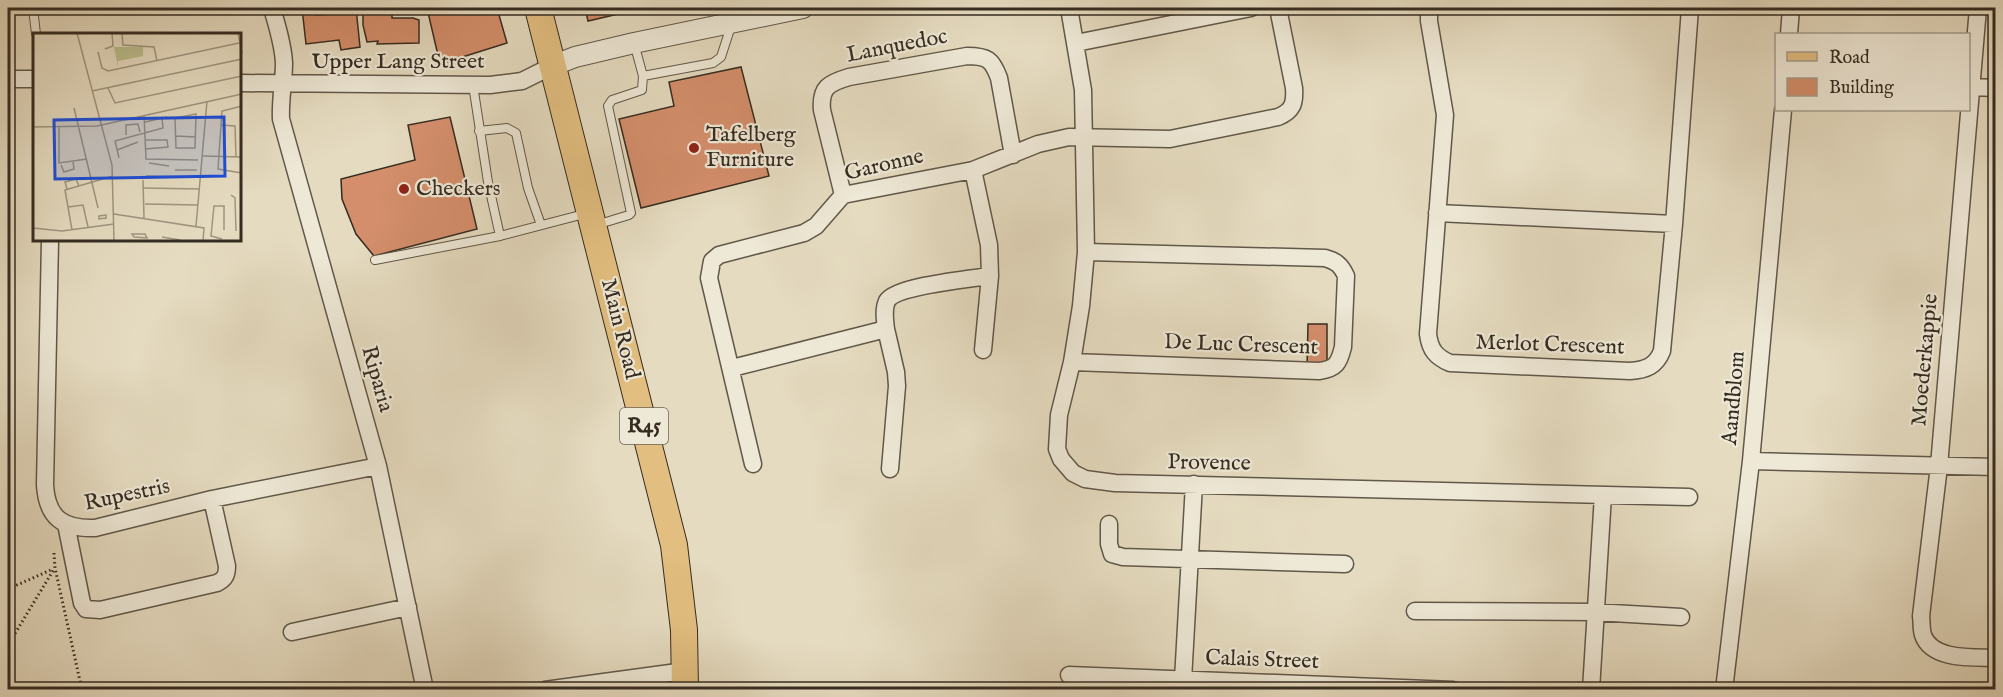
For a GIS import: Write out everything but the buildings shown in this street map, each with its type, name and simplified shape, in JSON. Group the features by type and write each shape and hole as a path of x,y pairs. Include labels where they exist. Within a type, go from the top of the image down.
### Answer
{"main road":[{"name":"Main Road","path":"538,8 674,544 684,630 685,680"}],"street":[{"name":"Riparia","path":"272,8 283,50 281,119 378,466 425,690"},
{"path":"552,66 576,57 634,43 803,8"},
{"path":"1069,8 1083,90 1085,137"},
{"path":"1076,43 1251,8"},
{"name":"Garonne","path":"753,464 709,278 712,261 724,252 804,233 816,226 843,195 973,170 1054,139 1085,137 1170,139 1287,114 1293,107 1295,98 1278,8"},
{"name":"Merlot Crescent","path":"1432,8 1429,12 1429,21 1445,115 1429,344 1440,359 1450,363 1630,371 1652,366 1659,360 1662,351 1690,8"},
{"path":"1789,33 1791,8"},
{"name":"Moederkappie","path":"1970,99 1978,8"},
{"name":"Lanquedoc","path":"843,195 821,99 825,89 833,82 849,77 967,56 979,56 989,60 995,67 999,78 1013,155"},
{"name":"Upper Lang Street","path":"242,83 490,86 522,81 552,66"},
{"path":"8,79 33,79"},
{"path":"1971,87 1995,88"},
{"name":"Aandblom","path":"1724,690 1751,461 1783,111"},
{"name":"Moederkappie","path":"1969,111 1939,465 1921,616 1923,635 1933,648 1947,654 1995,658"},
{"name":"Provence","path":"1085,137 1086,252 1081,306 1056,436 1057,449 1073,473 1099,482 1689,497"},
{"path":"973,170 988,237 990,276 983,350"},
{"path":"1437,213 1674,225"},
{"name":"Rupestris","path":"50,242 45,493 46,502 52,513 66,524 78,528 95,528 212,499 378,466"},
{"name":"De Luc Crescent","path":"1072,362 1319,371 1329,370 1336,365 1343,347 1346,276 1342,267 1334,261 1325,258 1086,252"},
{"path":"890,469 897,386 886,329 887,301 892,295 910,289 990,276"},
{"path":"732,368 886,329"},
{"path":"1751,461 1995,466"},
{"path":"1183,680 1194,484"},
{"path":"1591,690 1603,495"},
{"path":"66,524 82,603 86,609 100,610 223,580 227,573 227,566 212,499"},
{"path":"1109,524 1110,550 1116,556 1345,564"},
{"path":"292,632 408,607"},
{"path":"1415,611 1595,612 1681,616"},
{"name":"Calais Street","path":"1070,675 1453,690"},
{"path":"546,690 685,680"}],"lane":[{"path":"33,8 36,33"},
{"path":"643,76 718,61 732,22"},
{"path":"375,260 500,236 541,225 629,215 631,213 608,106 612,100 642,90 643,76 634,43"},
{"path":"473,85 479,131 500,236"},
{"path":"479,131 507,128 516,133 528,188 541,225"}],"path":[{"path":"8,589 55,568 8,645"}],"place":[{"name":"Tafelberg Furniture","path":"694,148"},
{"name":"Checkers","path":"404,189"}]}
